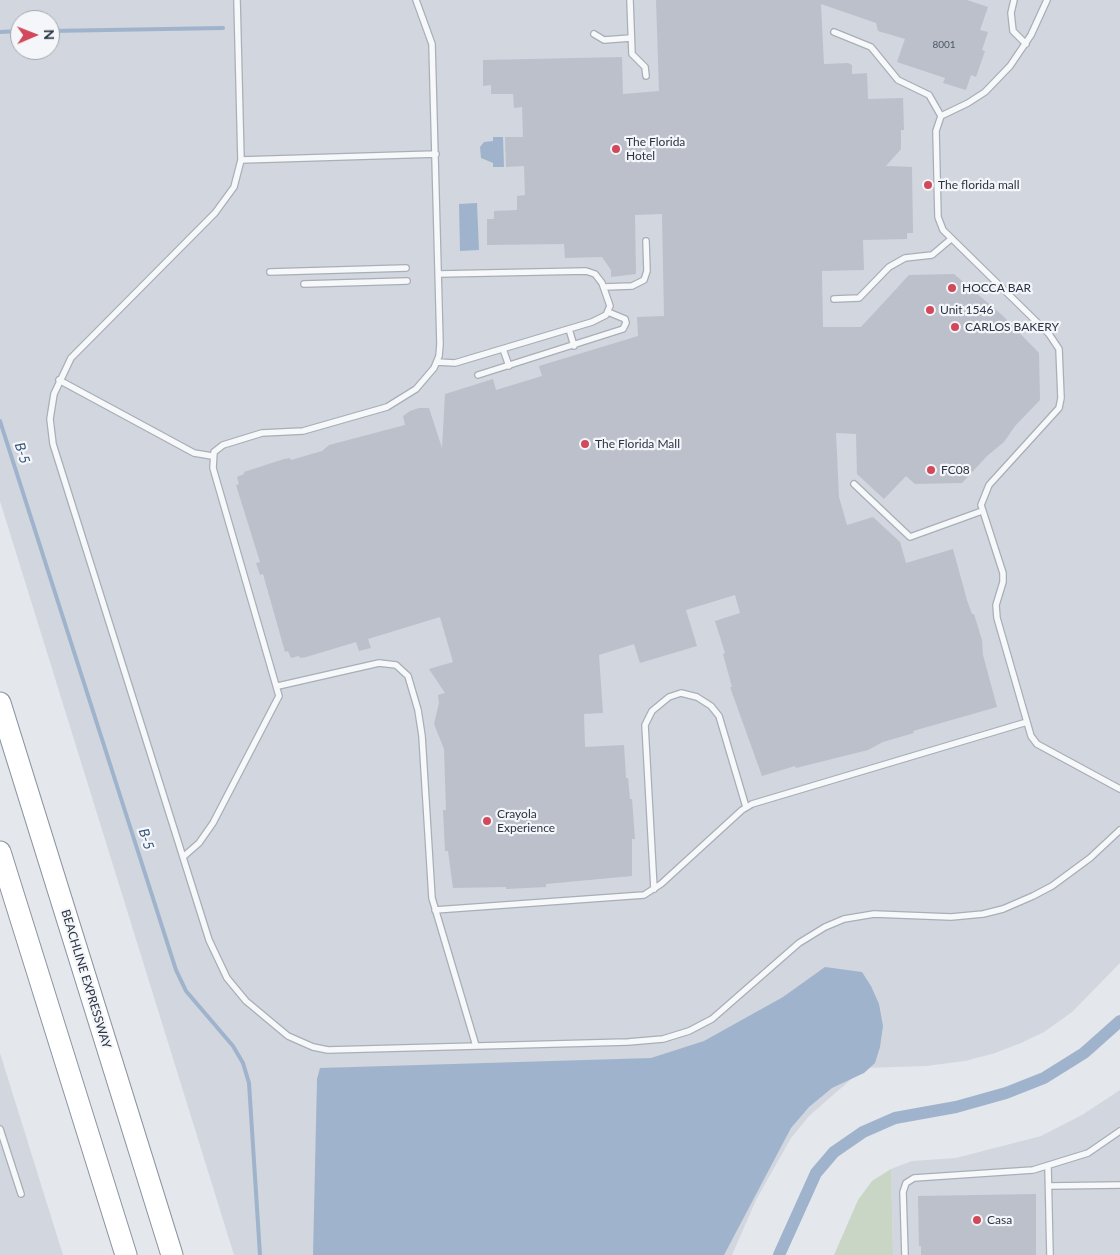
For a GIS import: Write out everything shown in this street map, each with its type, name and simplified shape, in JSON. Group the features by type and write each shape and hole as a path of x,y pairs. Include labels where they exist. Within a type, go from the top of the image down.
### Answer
{"highway":[{"name":"BEACHLINE EXPRESSWAY","path":"0,703 172,1255"},
{"path":"0,852 126,1255"}],"lane":[{"path":"237,0 241,160 234,186 219,208 76,353 59,380 50,410 52,439 209,940 224,972 246,1001 288,1036 313,1047 338,1050 638,1042 681,1034 719,1014 799,942 825,927 867,914 894,913 951,917 983,914 1003,908 1033,896 1061,880 1120,830"},
{"path":"183,858 199,843 213,823 279,700 278,686 213,468 212,456 218,447 252,436 269,432 303,431 387,407 416,389 437,362 440,344 439,274 432,44 416,0"},
{"path":"630,0 632,54 646,67 646,76"},
{"path":"1014,0 1011,13 1013,31 1026,44"},
{"path":"1047,0 1038,24 1006,71 985,92 968,103 941,116 936,131 938,218 943,230 951,239 1050,334 1059,349 1062,398 1059,408 989,485 982,499 982,510 1004,577 996,605 997,618 1031,736 1037,744 1120,789"},
{"path":"834,32 871,47 898,80 929,95 941,116"},
{"path":"594,34 604,40 631,38"},
{"path":"241,160 436,154"},
{"path":"834,299 859,298 889,267 904,258 932,256 951,239"},
{"path":"604,287 632,286 641,283 647,272 646,241"},
{"path":"270,272 406,268"},
{"path":"437,362 456,363 569,329 598,319 608,312 610,306 604,287 595,274 581,270 439,274"},
{"path":"304,284 406,281"},
{"path":"478,375 623,329 626,323 625,319 608,312"},
{"path":"569,329 574,346"},
{"path":"503,349 508,366"},
{"path":"59,380 194,453 212,456"},
{"path":"854,484 910,538 982,510"},
{"path":"278,686 379,663 396,665 404,671 413,693 421,728 432,898 476,1046"},
{"path":"654,889 644,725 652,711 669,697 680,693 697,697 711,706 718,716 746,807"},
{"path":"435,910 638,897 654,889 746,807 1027,722"},
{"path":"0,1129 21,1194"},
{"path":"905,1255 903,1192 906,1183 914,1178 1019,1172 1048,1166 1088,1153 1120,1131"},
{"path":"1048,1166 1050,1186 1050,1255"},
{"path":"1050,1186 1120,1185"}],"shaded area":[{"name":"The Florida Mall","path":"0,0 1120,0 1120,963 1072,1012 1044,1032 1021,1043 995,1053 965,1061 926,1066 864,1068 809,1116 791,1138 756,1200 732,1255 234,1255 0,501"},
{"path":"0,1053 63,1255 0,1255"},
{"path":"1120,1090 1120,1255 893,1255 891,1169 912,1161 956,1158 1041,1136 1082,1115"}],"green space":[{"path":"891,1169 893,1255 834,1255 858,1200 872,1181"}],"water":[{"path":"493,137 503,137 504,167 493,167 493,163 481,158 480,147 484,142 493,141"},
{"path":"477,203 479,250 460,251 459,204"},
{"path":"825,967 862,972 871,986 879,1004 883,1026 880,1047 875,1063 864,1073 832,1088 809,1107 791,1128 724,1255 313,1255 317,1079 320,1068 651,1058 704,1041 783,997"}],"building":[{"name":"The Florida Mall","path":"656,0 967,0 988,7 980,30 988,32 982,50 985,51 976,77 971,75 966,90 943,83 945,78 897,62 905,39 878,31 876,23 821,4 824,64 848,63 852,65 852,74 867,73 868,99 903,98 904,130 901,130 901,149 886,166 912,167 913,233 907,233 907,239 863,240 864,270 822,271 823,327 861,327 909,275 954,274 1002,315 1039,353 1040,400 1015,426 1004,442 987,456 962,483 915,484 906,476 884,499 857,474 856,434 836,433 839,497 847,525 873,517 900,542 906,563 953,549 967,600 972,614 974,614 982,640 983,655 997,707 913,731 914,733 883,742 868,750 796,768 795,766 762,776 730,687 732,687 723,654 725,653 715,621 740,613 735,595 686,610 697,646 640,663 634,644 599,655 603,713 584,714 585,747 624,745 626,778 628,778 630,799 632,799 635,839 632,839 632,876 546,884 546,887 506,889 506,887 453,888 448,851 445,851 443,810 446,810 444,749 434,724 439,703 438,695 445,693 429,669 453,662 440,617 368,639 371,648 359,651 356,642 306,657 291,658 288,651 285,652 263,574 260,575 256,563 260,562 236,485 239,484 237,477 244,474 244,472 284,459 290,458 291,460 322,451 329,445 405,425 403,416 419,408 429,408 442,448 445,394 493,379 496,390 542,376 539,366 638,336 637,317 664,316 662,214 635,215 636,274 611,277 611,270 602,257 565,258 564,244 487,245 487,219 494,219 494,211 517,210 517,196 525,195 524,166 506,167 505,137 523,137 522,107 514,108 513,94 491,94 491,85 483,86 483,60 622,57 623,94 659,91"},
{"name":"Casa","path":"1036,1194 1036,1255 921,1255 921,1246 919,1246 918,1196"}],"waterway":[{"path":"60,31 223,28"},
{"path":"0,32 10,32"},
{"name":"B-5","path":"0,421 176,970 186,991 233,1046 243,1063 249,1083 260,1255"},
{"path":"779,1255 816,1173 834,1152 863,1132 895,1118 956,1107 1006,1093 1044,1078 1084,1053 1120,1021"}],"place":[{"name":"The Florida Hotel","path":"616,149"},
{"name":"The florida mall","path":"928,185"},
{"name":"HOCCA BAR","path":"952,288"},
{"name":"Unit 1546","path":"930,310"},
{"name":"CARLOS BAKERY","path":"955,327"},
{"name":"The Florida Mall","path":"585,444"},
{"name":"FC08","path":"931,470"},
{"name":"Crayola Experience","path":"487,821"},
{"name":"Casa","path":"977,1220"}]}
